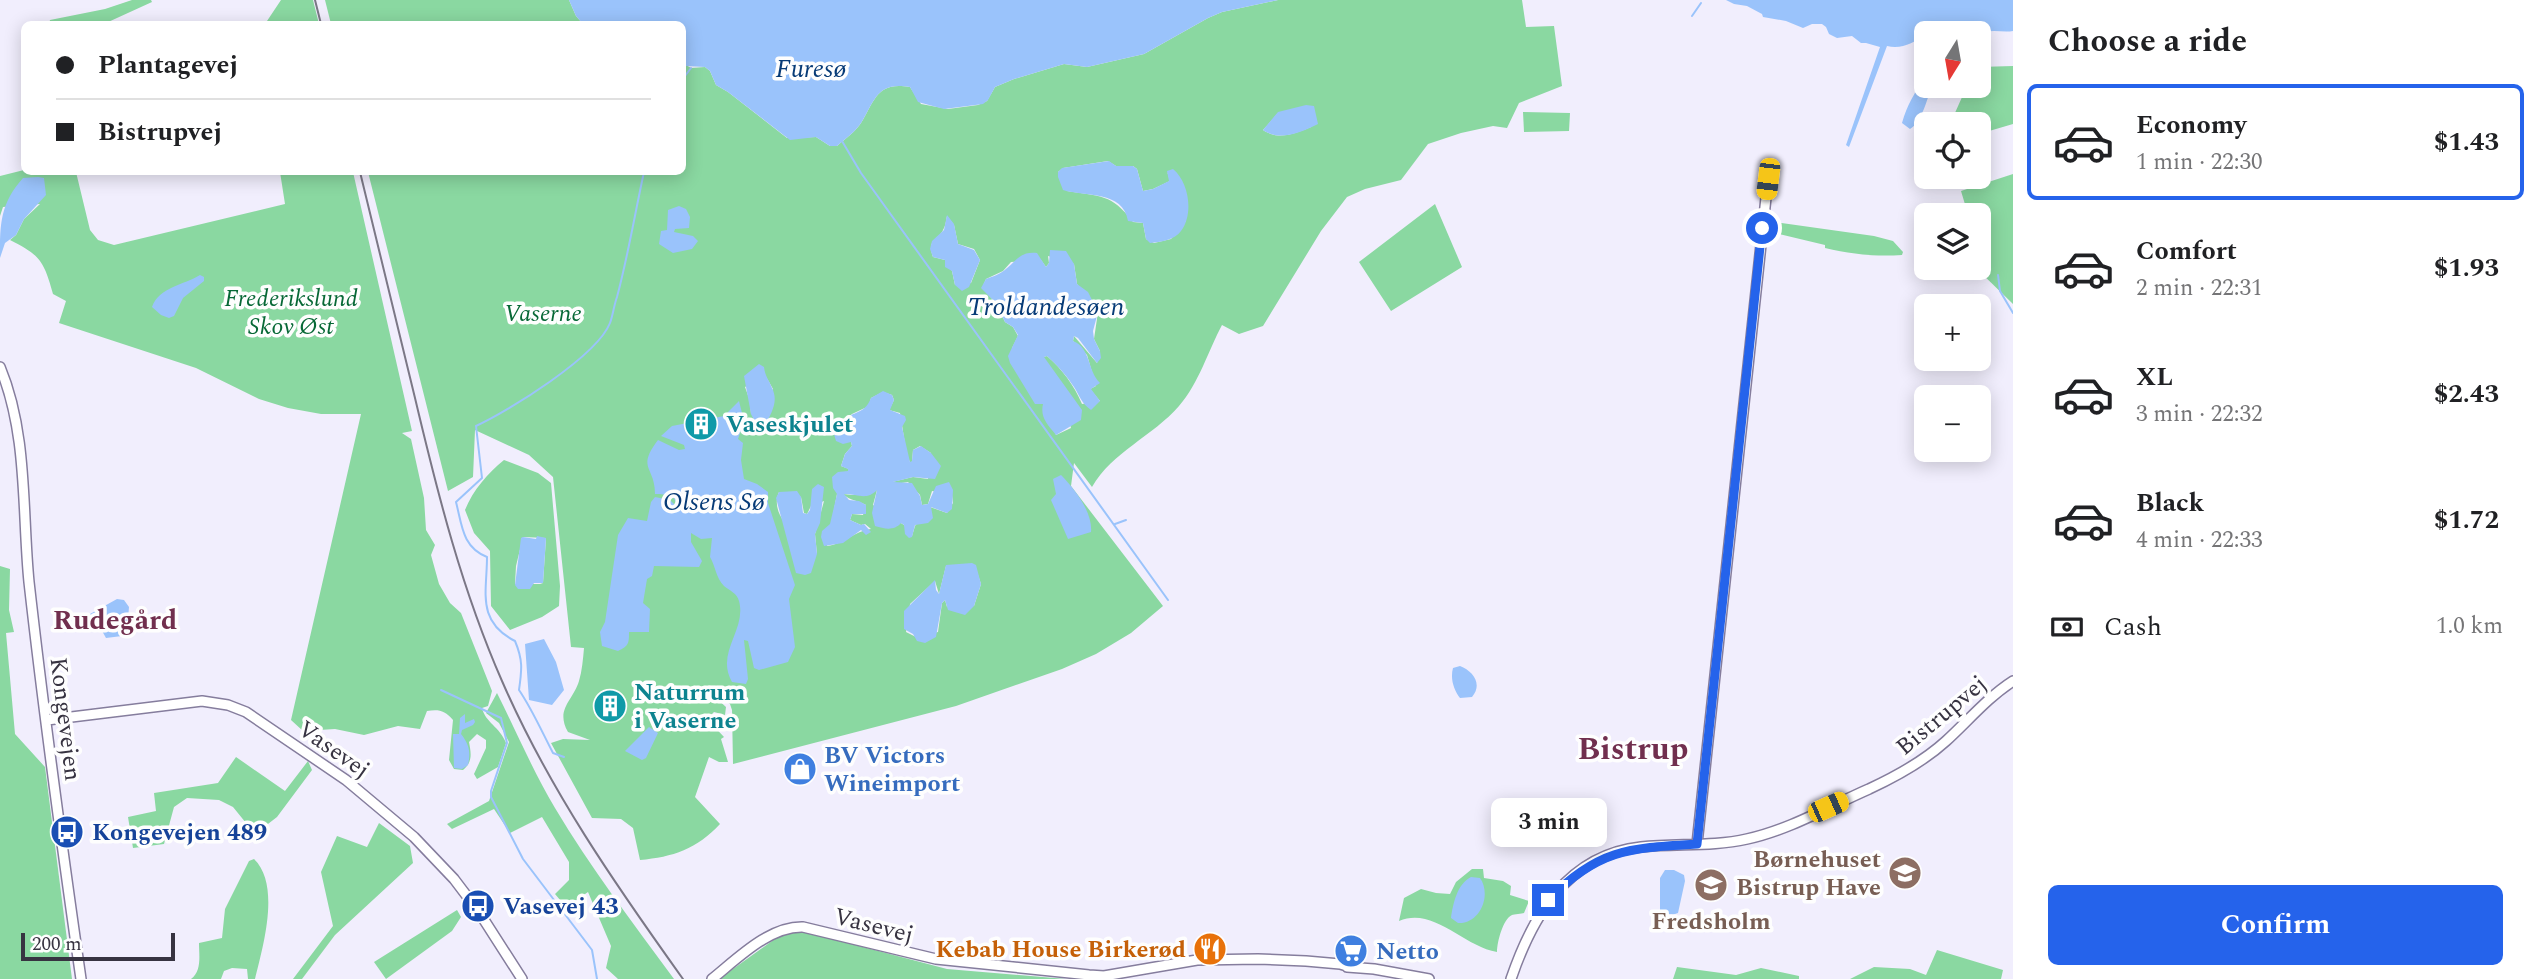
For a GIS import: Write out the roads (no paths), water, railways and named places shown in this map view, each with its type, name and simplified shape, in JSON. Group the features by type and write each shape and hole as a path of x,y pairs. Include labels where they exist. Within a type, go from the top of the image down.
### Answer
{"street":[{"path":"1697,844 1768,179"},
{"name":"Kongevejen","path":"0,367 13,406 22,474 29,582 81,979"},
{"name":"Kongevejen","path":"0,384 14,421"},
{"name":"Bistrupvej","path":"1511,979 1525,938 1548,900 1567,881 1601,859 1632,848 1735,841 1763,835 1896,776 1932,753 2013,681"},
{"name":"Vasevej","path":"47,720 202,701 228,705 246,712 376,802 414,837 454,879 479,912 522,979"},
{"name":"Vasevej","path":"712,979 775,933 794,926 936,959 1096,975 1185,961 1258,958 1350,967 1429,979"}],"water":[{"name":"Furesø","path":"569,0 1278,0 1222,12 1144,54 1087,67 1064,64 1014,79 995,87 983,104 944,109 918,102 910,87 890,87 878,94 861,123 837,146 830,146 816,137 790,140 716,85 710,71 705,67 686,66 686,21 580,21"},
{"path":"1726,0 2013,0 2013,31 1992,31 1992,21 1914,21 1914,42 1898,47 1887,46 1849,147 1846,145 1880,47 1861,43 1852,36 1837,38 1829,34 1822,24 1803,28 1786,21 1763,17 1747,6"},
{"path":"1914,95 1914,98 1928,98 1922,112 1914,112 1914,126 1910,129 1902,123"},
{"path":"1306,105 1314,106 1318,124 1298,133 1284,135 1270,134 1263,130 1278,112"},
{"path":"1109,161 1116,166 1133,166 1137,169 1143,191 1169,181 1167,171 1173,169 1183,182 1188,198 1185,224 1175,237 1150,243 1146,239 1143,223 1128,221 1125,211 1111,199 1063,190 1058,177 1062,168"},
{"path":"23,178 44,178 46,195 24,219 16,235 5,243 0,258 1,225 10,197"},
{"path":"679,206 686,209 690,217 689,228 675,229 674,232 693,236 698,241 692,249 673,253 659,244 661,231 667,230 668,210"},
{"path":"947,215 954,224 958,244 974,250 980,260 969,287 962,291 955,285 952,271 945,267 945,260 933,257 930,249 932,241 944,230"},
{"name":"Troldandesøen","path":"1050,250 1066,251 1074,264 1077,284 1088,292 1098,312 1093,331 1101,358 1097,363 1074,336 1073,341 1083,349 1100,383 1091,389 1100,401 1091,410 1062,371 1047,356 1044,357 1082,410 1081,420 1056,435 1043,417 1043,404 1035,404 1010,363 1008,356 1018,335 1013,327 1005,322 996,303 981,288 986,279 1007,269 1025,254 1037,253 1046,267"},
{"path":"200,275 204,277 204,281 183,298 174,316 169,318 161,315 152,307 155,300 166,291"},
{"path":"759,364 764,367 775,398 765,426 758,428 751,414 744,376"},
{"path":"883,391 892,395 894,400 890,410 905,416 902,427 910,462 913,450 921,446 931,453 941,466 935,479 913,477 893,482 912,483 922,505 928,504 936,486 949,482 953,490 952,509 947,513 931,507 933,518 928,523 915,525 912,537 909,538 901,523 892,528 875,526 872,513 877,490 866,496 844,494 849,500 866,505 866,514 852,514 850,520 864,524 871,532 866,535 861,530 843,543 824,546 822,531 830,524 837,494 833,488 832,477 838,472 848,471 841,466 845,454 852,446 851,442 843,444 836,441 834,434 844,420 865,408 871,398"},
{"name":"Olsens Sø","path":"739,401 744,421 738,439 743,443 741,460 744,479 768,492 768,503 795,585 789,599 795,647 788,662 759,670 754,668 748,641 744,640 748,679 746,684 732,682 728,671 729,651 740,612 738,598 721,583 710,557 712,538 701,539 691,533 691,542 702,561 699,567 654,566 652,576 647,579 643,603 650,609 649,632 629,632 628,644 618,651 602,646 600,632 605,622 618,535 628,518 647,521 651,502 655,497 670,500 677,507 672,497 655,494 647,462 652,449 658,440 679,450 685,449 684,445 661,436 672,426 724,416"},
{"path":"1061,475 1086,509 1091,532 1068,539 1051,500 1056,494 1053,479"},
{"path":"818,484 824,487 820,523 815,534 817,554 811,573 805,575 796,573 776,498 779,492 797,491 801,497 803,513 807,514 810,510 812,489"},
{"path":"537,536 546,538 543,583 534,583 530,589 518,589 515,585 521,538 536,539"},
{"path":"946,565 976,565 981,584 974,606 965,615 948,610 945,600 942,603 936,637 925,643 917,641 913,634 904,629 904,611 935,580 939,594"},
{"path":"117,599 124,600 129,607 127,631 122,636 106,638 101,629 91,624 90,614"},
{"path":"544,639 556,662 564,690 552,705 529,700 525,644"},
{"path":"1460,666 1475,678 1477,687 1472,697 1460,698 1454,688 1453,668"},
{"path":"465,714 465,723 474,719 475,722 462,730 461,734 469,748 468,765 462,769 454,768 453,734 459,734 460,718"},
{"path":"649,727 658,733 646,758 642,760 625,751"},
{"path":"1665,870 1674,870 1684,875 1678,913 1675,914 1660,910 1660,878"},
{"path":"1471,877 1480,878 1485,892 1484,900 1478,914 1466,922 1458,923 1451,918 1455,901 1462,884"}],"waterway":[{"path":"1692,16 1701,3"},
{"path":"686,75 691,68"},
{"path":"842,141 861,173 1168,600"},
{"path":"564,757 553,753 519,690 521,665 518,648 515,641 503,633 489,615 486,605 487,557 472,547 464,534 456,502 482,478 476,426 529,396 571,366 602,336 610,323 643,175"},
{"path":"1998,275 2000,291 2013,313"},
{"path":"1115,524 1126,520"},
{"path":"441,690 501,718 507,743 491,797 523,859 592,950 597,979"}],"tram line":[{"path":"315,0 320,21"},
{"path":"361,175 442,506 488,647 520,721 562,798 608,871 683,979"}],"place":[{"name":"Vaseskjulet","path":"701,424"},
{"name":"Naturrum i Vaserne","path":"610,706"},
{"name":"BV Victors Wineimport","path":"800,769"},
{"name":"Kongevejen 489","path":"67,832"},
{"name":"Børnehuset Bistrup Have","path":"1905,873"},
{"name":"Fredsholm","path":"1711,885"},
{"name":"Vasevej 43","path":"478,906"},
{"name":"Kebab House Birkerød","path":"1210,949"},
{"name":"Netto","path":"1351,951"}],"district":[{"name":"Rudegård","path":"115,619"},
{"name":"Bistrup","path":"1633,748"}],"park label":[{"name":"Frederikslund Skov Øst","path":"291,312"},
{"name":"Vaserne","path":"543,313"}]}
